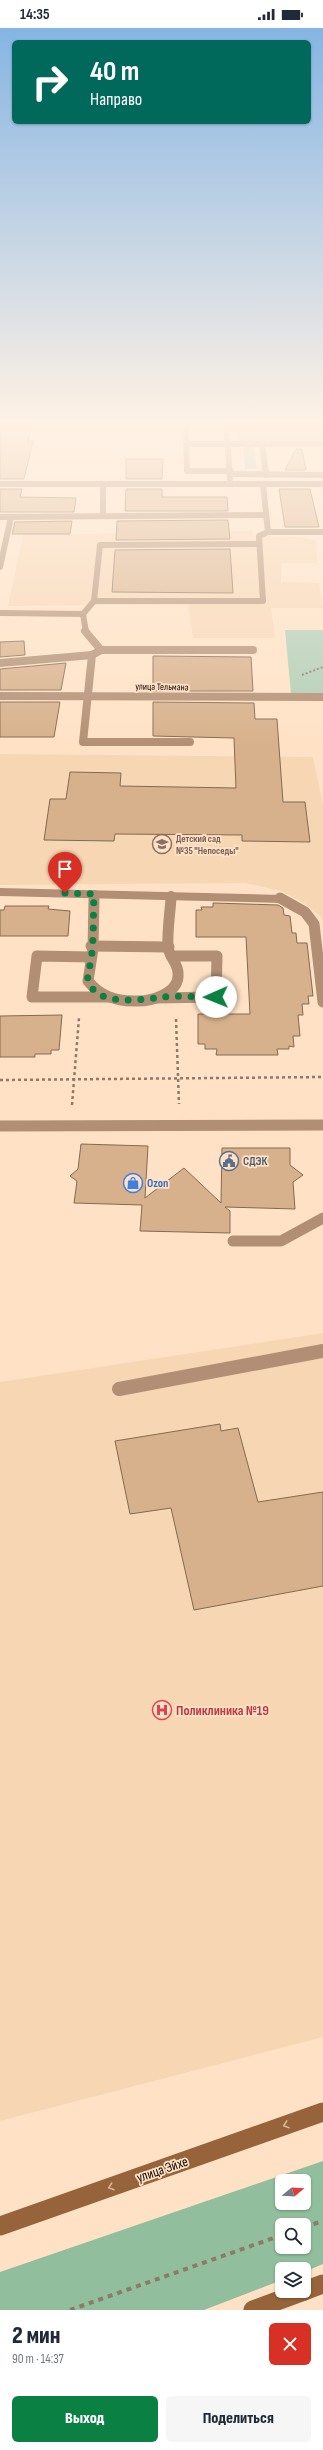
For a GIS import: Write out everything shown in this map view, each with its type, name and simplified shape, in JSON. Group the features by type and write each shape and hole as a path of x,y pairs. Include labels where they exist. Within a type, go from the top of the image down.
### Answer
{"main road":[{"name":"улица Эйхе","path":"0,2226 323,2112"},
{"path":"311,2288 323,2284"},
{"path":"253,2310 285,2298"}],"street":[{"path":"0,567 7,533"},
{"path":"94,601 263,601 259,536 265,533"},
{"path":"101,650 85,630 84,614 94,601 100,545 260,544"},
{"path":"0,613 84,614"},
{"path":"0,663 92,655 101,650 253,650"},
{"path":"92,655 83,742 190,742"},
{"name":"улица Тельмана","path":"0,696 87,695 323,698"},
{"path":"0,892 94,894 136,898 171,895 278,897 305,912 314,924 323,1002"},
{"path":"94,894 91,952 87,971 88,980 93,988 108,997"},
{"path":"154,998 173,987 178,978 178,969 170,951 171,895"},
{"path":"170,951 217,956 216,997 154,998 132,1002 108,997 32,997 37,956 91,952 170,951"},
{"path":"0,1126 323,1125"},
{"path":"233,1241 281,1241 323,1218"},
{"path":"119,1389 323,1351"}],"path":[{"path":"72,1106 79,1012"},
{"path":"176,1012 179,1109"},
{"path":"0,1080 323,1077"},
{"path":"311,2224 323,2220"},
{"path":"70,2310 275,2237"}],"shaded area":[{"path":"252,533 253,536 302,537 316,541 317,563 281,563 281,582 319,583 323,608 271,608 275,638 193,638 188,604 8,606 23,535"},
{"name":"Детский сад №35 \"Непоседы\"","path":"0,754 313,757 323,806 323,924 321,917 304,903 281,891 245,883 0,885"},
{"name":"Поликлиника №19","path":"323,1333 323,2037 0,2121 0,1382"}],"green space":[{"path":"285,630 323,630 323,694 291,694"},
{"path":"323,2161 323,2264 311,2269 311,2262 275,2262 275,2283 204,2310 0,2310 0,2272 275,2177 275,2210 311,2210 311,2174 285,2174"}],"building":[{"path":"12,533 70,533 70,534"},
{"path":"116,533 229,533 230,539 116,540"},
{"path":"230,549 233,593 112,592 115,550"},
{"path":"24,641 25,655 0,657 0,642"},
{"path":"153,656 251,657 253,691 153,691"},
{"path":"66,663 61,690 0,690 0,669"},
{"path":"0,702 60,702 54,737 0,737"},
{"path":"153,702 254,703 255,719 277,719 283,802 305,802 310,842 242,841 242,835 115,834 114,841 44,840 50,799 66,799 70,772 121,773 120,786 236,788 234,738 153,736"},
{"path":"213,903 278,905 283,908 284,915 290,916 292,933 296,933 297,943 307,943 313,996 308,996 309,1004 302,1004 303,1015 298,1015 300,1036 293,1036 294,1047 289,1046 289,1049 277,1049 278,1055 216,1055 217,1049 205,1049 205,1044 198,1044 198,1014 250,1014 246,937 196,937 196,910 202,910 201,907 213,907"},
{"path":"5,906 49,906 48,909 70,911 68,936 0,936 0,910 4,910"},
{"path":"62,1015 59,1050 51,1050 51,1054 35,1054 35,1057 0,1057 0,1016"},
{"path":"81,1144 148,1146 145,1198 184,1168 221,1203 222,1148 290,1148 290,1165 303,1175 293,1182 295,1209 225,1207 230,1211 230,1233 140,1231 142,1205 74,1203 77,1181 70,1176 78,1169"},
{"path":"220,1424 221,1431 238,1428 258,1502 323,1492 323,1586 194,1610 171,1508 130,1514 115,1441"}],"place":[{"name":"Детский сад №35 \"Непоседы\"","path":"162,844"},
{"name":"СДЭК","path":"229,1161"},
{"name":"Ozon","path":"133,1183"},
{"name":"Поликлиника №19","path":"162,1710"}],"route":[{"path":"65,893 94,894 91,963 87,971 88,980 93,988 102,995 116,1000 132,1002 154,998 216,997"}]}
